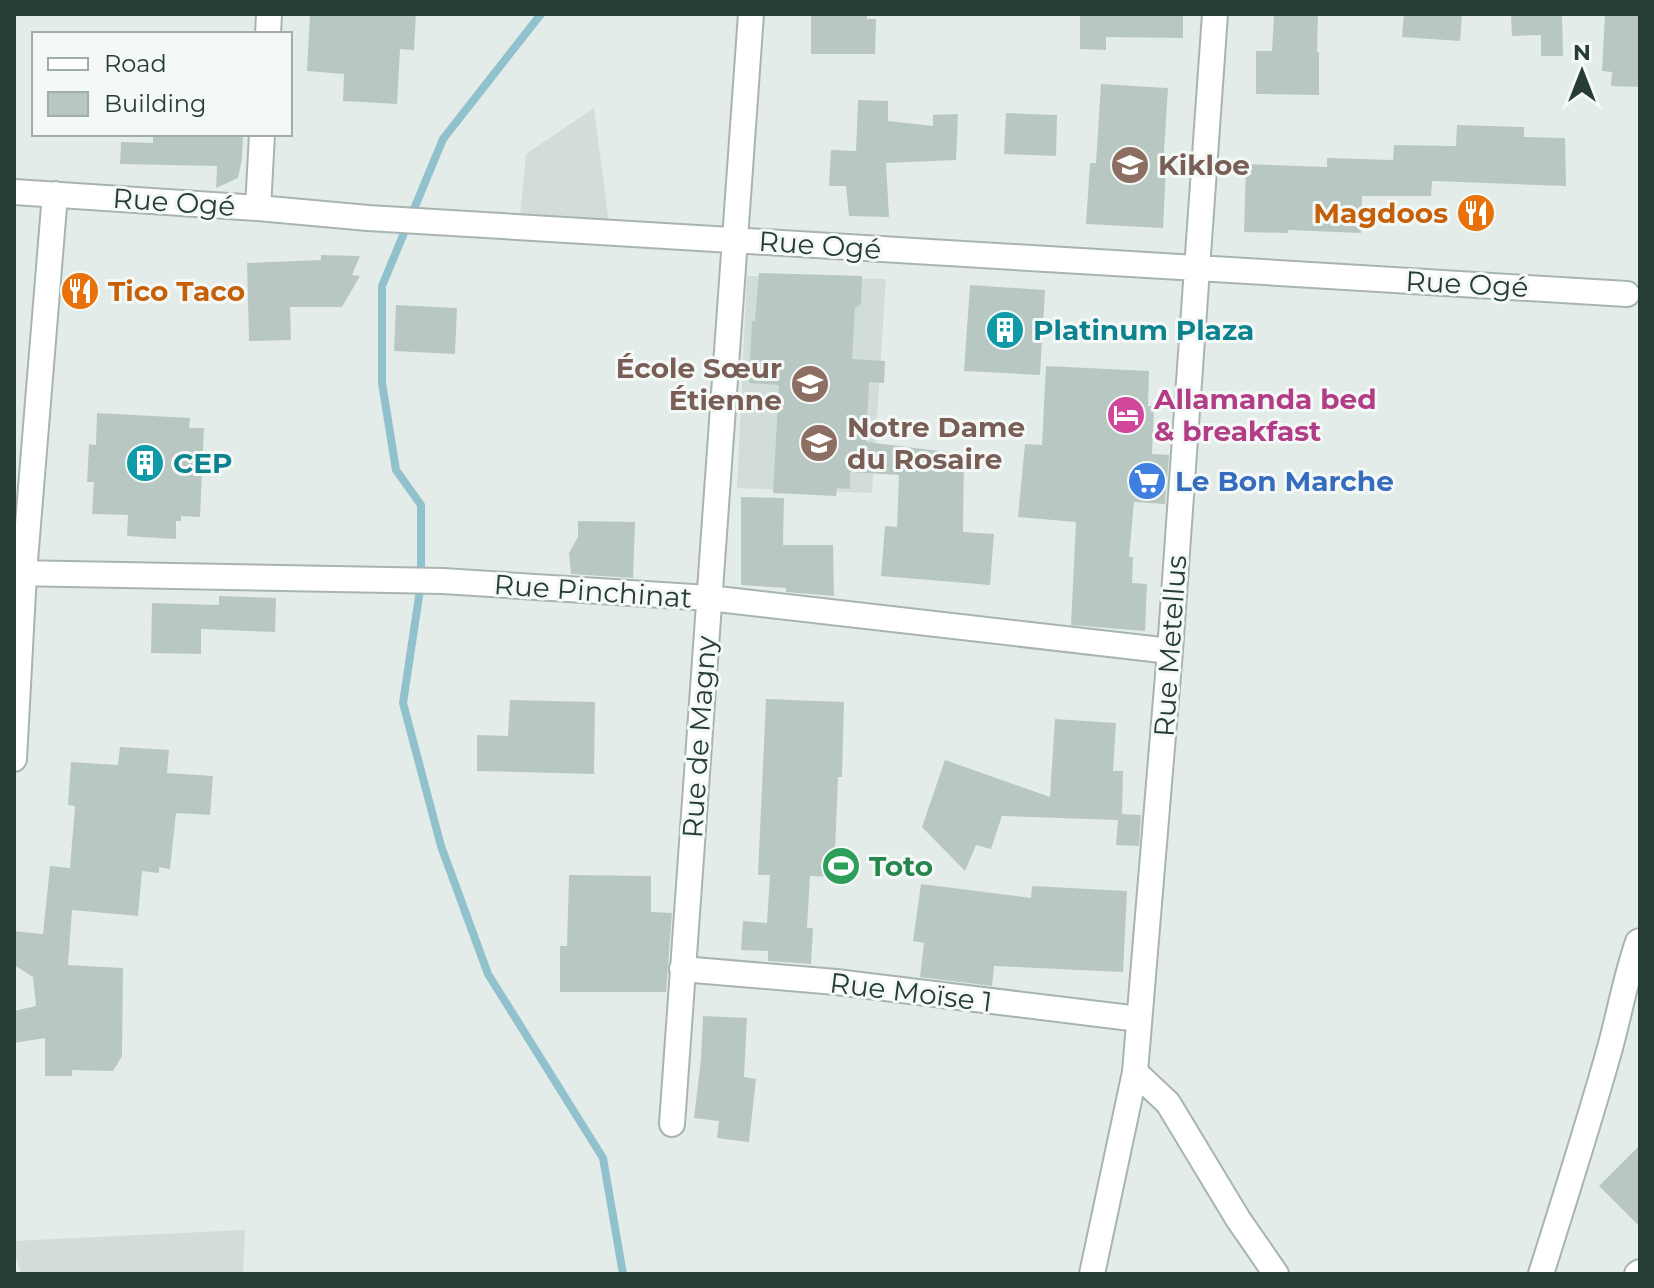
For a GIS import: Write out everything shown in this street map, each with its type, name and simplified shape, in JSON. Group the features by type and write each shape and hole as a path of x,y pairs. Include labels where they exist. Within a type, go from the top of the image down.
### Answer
{"street":[{"name":"Rue de Magny","path":"672,1124 751,14"},
{"name":"Rue Metellus","path":"1092,1274 1135,1072 1170,651 1215,14"},
{"path":"258,208 262,136"},
{"name":"Rue Ogé","path":"14,192 368,218 1627,294"},
{"path":"14,759 19,573 55,194"},
{"name":"Rue Pinchinat","path":"19,573 390,579 709,598 1170,651"},
{"path":"1541,1274 1586,1134 1630,965 1640,941"},
{"name":"Rue Moïse 1","path":"682,969 836,982 1139,1019"},
{"path":"1135,1072 1168,1103 1238,1219 1276,1274"}],"shaded area":[{"path":"594,108 610,232 519,227 526,154"},
{"name":"École Sœur Étienne","path":"747,276 886,279 872,493 737,488"},
{"path":"245,1230 243,1274 21,1274 14,1251 14,1241"}],"building":[{"path":"310,14 416,14 414,50 400,49 397,104 343,101 344,74 307,71"},
{"path":"811,14 867,14 867,19 876,19 875,54 811,54"},
{"path":"1080,14 1183,14 1183,38 1106,37 1106,50 1080,49"},
{"path":"1274,14 1318,14 1319,95 1256,94 1256,51 1272,51"},
{"path":"1404,14 1462,14 1460,41 1402,37"},
{"path":"1511,14 1562,14 1563,56 1541,56 1541,35 1512,36"},
{"path":"1605,14 1640,14 1640,87 1611,86 1612,72 1602,71"},
{"path":"1101,84 1168,88 1163,228 1086,224 1090,163 1096,163"},
{"path":"858,100 888,101 888,121 933,126 933,115 958,114 956,160 886,163 889,217 849,216 846,186 829,186 831,150 856,151"},
{"path":"1006,113 1057,115 1056,156 1004,154"},
{"path":"1457,125 1524,127 1524,137 1565,138 1566,186 1432,181 1431,196 1362,196 1361,233 1244,232 1246,164 1327,167 1327,158 1393,160 1394,145 1456,146"},
{"path":"153,136 243,136 238,178 216,188 217,166 120,164 121,142 153,143"},
{"path":"321,255 360,256 352,275 360,276 342,307 290,307 291,340 249,341 247,263 321,260"},
{"name":"École Sœur Étienne","path":"759,273 862,276 861,304 855,308 852,359 885,361 884,383 869,382 866,442 964,454 963,532 994,534 990,585 881,576 885,526 897,527 899,475 850,472 850,489 837,488 836,496 773,493 779,385 749,383 752,321 755,321"},
{"name":"Platinum Plaza","path":"970,285 1045,290 1040,375 964,371"},
{"path":"396,305 457,308 455,354 394,351"},
{"path":"1046,366 1149,371 1148,406 1154,406 1152,454 1169,455 1165,504 1134,502 1129,557 1133,557 1132,583 1147,584 1145,631 1071,625 1076,522 1018,517 1025,444 1042,445"},
{"name":"CEP","path":"97,413 190,418 189,428 204,428 200,517 181,516 181,521 176,521 176,539 127,536 128,515 92,514 94,482 87,482 89,444 96,445"},
{"path":"741,497 784,498 783,545 833,545 834,596 741,585"},
{"path":"578,521 635,522 633,578 571,574 569,553 578,537"},
{"path":"219,596 276,598 275,632 201,629 201,654 151,653 152,603 219,605"},
{"path":"766,699 844,702 834,877 810,876 807,928 813,928 811,964 768,961 768,951 741,950 743,921 767,923 770,875 758,875"},
{"path":"510,700 595,702 594,774 477,771 477,735 508,736"},
{"path":"1055,719 1116,723 1113,771 1123,771 1122,814 1141,815 1139,846 1116,845 1118,820 1002,816 991,849 976,845 965,871 922,827 945,760 1050,797"},
{"path":"120,747 169,750 167,773 213,776 210,815 176,813 170,869 159,867 159,873 142,871 138,916 72,910 68,965 123,968 122,1056 113,1071 72,1070 72,1076 45,1076 45,1038 14,1043 14,1011 36,1006 33,977 14,965 14,931 43,934 50,866 70,868 75,806 68,805 71,762 118,765"},
{"path":"569,875 651,876 651,912 672,913 666,992 560,992 560,946 567,946"},
{"path":"921,884 1031,898 1032,886 1127,891 1123,972 994,966 992,986 920,977 924,943 913,941"},
{"path":"703,1016 747,1018 744,1077 756,1079 749,1142 717,1138 719,1121 694,1118"},
{"path":"1640,1145 1640,1227 1599,1186"}],"waterway":[{"path":"541,14 443,139 382,286 382,383 396,470 421,505 421,583 403,703 441,846 488,974 603,1158 623,1274"}],"place":[{"name":"Kikloe","path":"1130,165"},
{"name":"Magdoos","path":"1476,213"},
{"name":"Tico Taco","path":"80,291"},
{"name":"Platinum Plaza","path":"1005,330"},
{"name":"École Sœur Étienne","path":"810,384"},
{"name":"Allamanda bed & breakfast","path":"1126,415"},
{"name":"Notre Dame du Rosaire","path":"819,443"},
{"name":"CEP","path":"145,463"},
{"name":"Le Bon Marche","path":"1147,481"},
{"name":"Toto","path":"841,866"}]}
